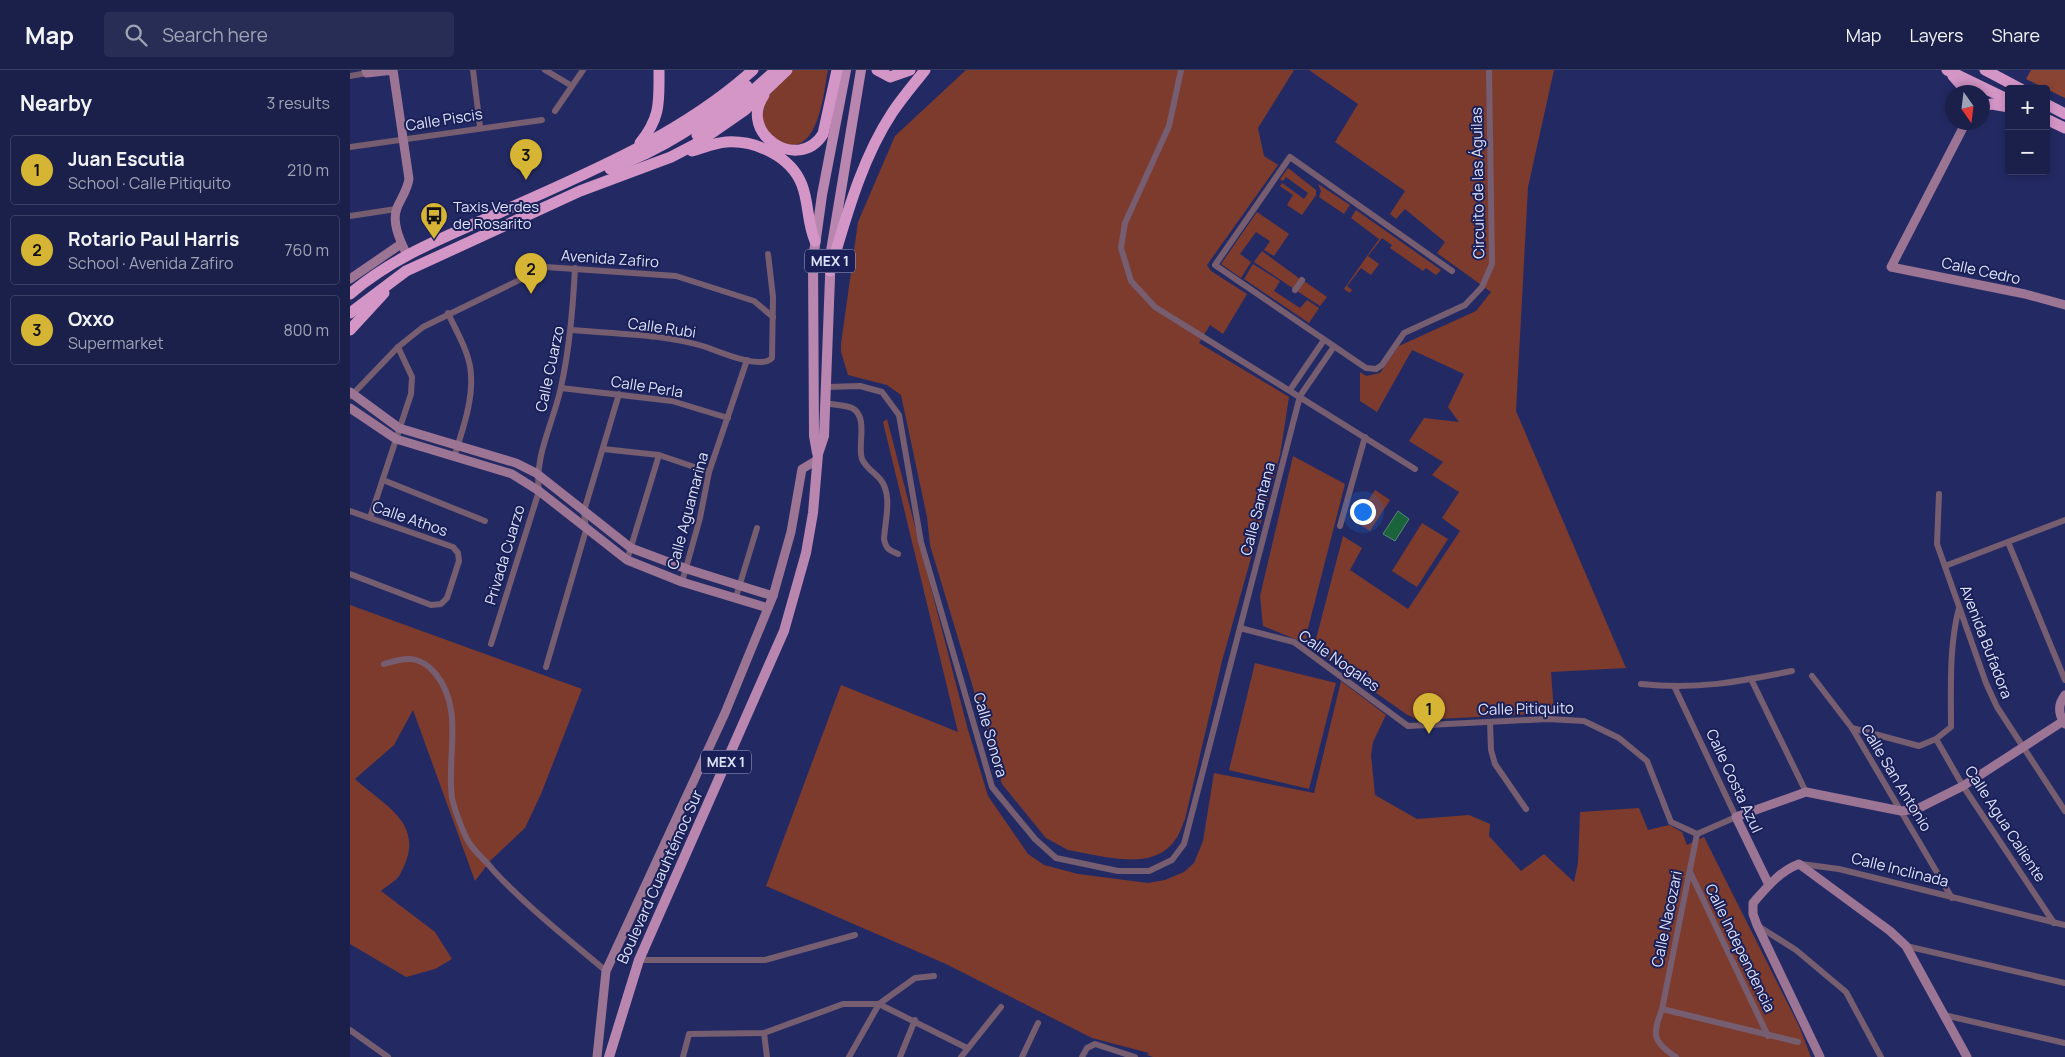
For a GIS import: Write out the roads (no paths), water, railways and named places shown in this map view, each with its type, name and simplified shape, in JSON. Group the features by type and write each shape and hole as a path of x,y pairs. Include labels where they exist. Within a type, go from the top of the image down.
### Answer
{"highway":[{"path":"636,148 648,133 657,116 659,70"},
{"path":"350,294 384,268 407,255 572,179 688,120 753,70"},
{"path":"580,191 612,171 691,130 765,70"},
{"path":"572,179 612,171 662,154 692,138 732,110 776,70"},
{"path":"672,157 723,128 745,110 786,70"},
{"path":"774,82 760,102 757,116 758,124 762,133 775,145 782,149 799,150 814,144 823,134 837,70"},
{"path":"877,70 890,77 910,70"},
{"path":"830,271 847,215 876,141 891,113 925,70"},
{"path":"1948,70 1961,85"},
{"path":"1948,70 2005,98"},
{"path":"1985,70 2013,85"},
{"path":"1990,104 2005,106"},
{"path":"2050,106 2065,114"},
{"path":"2050,121 2065,128"},
{"path":"350,313 406,271 580,191 672,157 725,142 746,144 776,155 792,169 802,186 811,232 815,241"},
{"path":"350,330 364,312 406,271"}],"main road":[{"name":"Boulevard Cuauhtémoc Sur","path":"609,1057 639,960 784,631 806,552 813,514 817,457 814,436 812,326 815,241 846,70"},
{"name":"Boulevard Cuauhtémoc Sur","path":"817,457 824,436 830,271 834,227 861,70"}],"street":[{"path":"350,76 367,71 393,70 409,179 406,192 396,209 395,222 401,244 407,255"},
{"path":"473,70 480,127"},
{"path":"545,70 572,86"},
{"path":"555,111 583,70"},
{"path":"1181,70 1169,126 1125,223 1122,248 1131,281 1155,307 1415,469"},
{"name":"Circuito de las Águilas","path":"1333,348 1366,368 1376,370 1382,365 1404,333 1465,305 1482,287 1492,264 1489,70"},
{"name":"Calle Piscis","path":"350,147 480,127 542,120"},
{"name":"Calle Cedro","path":"1962,130 1891,267 2025,294 2065,305"},
{"path":"1300,396 1333,348 1215,265 1290,157 1452,271"},
{"path":"350,216 396,209"},
{"path":"350,279 401,244"},
{"path":"747,360 764,363 772,358 773,297 768,254"},
{"name":"Avenida Zafiro","path":"351,394 398,347 423,327 546,267 676,276 754,301 773,317"},
{"name":"Calle Cuarzo","path":"536,473 561,388 572,330 575,268"},
{"path":"1296,290 1302,280"},
{"path":"448,314 466,353 471,374 470,395 454,457"},
{"name":"Calle Rubi","path":"572,330 685,341 747,360"},
{"path":"1290,390 1324,340"},
{"path":"370,518 412,394 412,377 398,347"},
{"name":"Calle Aguamarina","path":"682,582 687,569 709,472 747,360"},
{"name":"Calle Sonora","path":"826,387 860,386 882,392 899,415 921,542 992,787 1036,839 1056,858 1118,871 1149,871 1172,860 1184,844 1240,628"},
{"name":"Calle Perla","path":"561,388 672,401 728,418"},
{"path":"351,394 400,428 516,463 536,473 631,548 687,569 773,596"},
{"path":"546,667 586,530 584,511 619,394"},
{"name":"Calle Santana","path":"1240,628 1300,396"},
{"path":"825,403 852,408 859,415 863,461 881,480 888,492 884,539 888,550 898,554"},
{"path":"350,408 396,439 512,474 539,491 586,530 627,560 682,582 768,608"},
{"path":"1340,526 1364,437"},
{"path":"603,449 659,455 709,472"},
{"path":"627,560 659,455"},
{"path":"597,1057 606,971 725,713 773,596 791,532 798,479 802,469 817,457"},
{"name":"Privada Cuarzo","path":"491,644 539,491 536,473"},
{"path":"383,480 485,521"},
{"name":"Avenida Bufadora","path":"1939,494 1937,544 1986,684 1997,707 2065,811"},
{"name":"Calle Athos","path":"350,511 453,547 458,553 460,561 447,598 441,604 431,605 350,574"},
{"path":"1945,566 2065,520"},
{"path":"736,597 756,528"},
{"path":"2008,542 2065,680"},
{"path":"1852,728 1919,746 1936,739 1951,727 1952,659 1955,624 1960,607"},
{"name":"Calle Nogales","path":"1240,628 1294,642 1392,714"},
{"path":"384,664 400,659 414,658 426,664 440,679 449,701 453,725 452,799 470,844 520,899 606,971"},
{"path":"1641,684 1675,688 1717,686 1792,671"},
{"name":"Calle San Antonio","path":"1812,676 1852,728 1952,898"},
{"path":"1751,680 1806,792"},
{"name":"Calle Costa Azul","path":"1675,688 1768,886"},
{"path":"1697,834 1736,817 1806,792 1901,811 1917,809 1963,786 2064,722 2060,713 2060,704 2065,695"},
{"name":"Calle Pitiquito","path":"1392,714 1408,726 1548,719 1584,721 1619,738 1647,761 1671,822 1697,834"},
{"path":"1490,722 1491,750 1495,764 1526,809"},
{"name":"Calle Agua Caliente","path":"1936,739 1963,786 2054,923"},
{"name":"Calle Nacozari","path":"1676,1057 1663,1049 1657,1041 1654,1031 1662,1008 1697,834"},
{"path":"1820,1057 1753,914 1753,903 1768,886 1788,868 1799,864 1890,931 1906,946 1967,1057"},
{"name":"Calle Inclinada","path":"1799,864 1839,869 2065,925"},
{"name":"Calle Independencia","path":"1690,871 1768,1036"},
{"path":"1757,925 1796,950 1846,992 1882,1057"},
{"path":"639,960 765,960 855,935"},
{"path":"1906,946 2065,983"},
{"path":"848,1057 879,1004 915,978 934,976"},
{"path":"683,1057 689,1034 764,1033 843,1004 879,1004 915,1020 967,1048"},
{"path":"961,1057 1001,1007"},
{"path":"1662,1008 1798,1042"},
{"path":"1944,1015 2065,1043"},
{"path":"900,1057 915,1020"},
{"path":"1022,1057 1038,1023"},
{"path":"350,1030 388,1057"},
{"path":"764,1033 767,1057"},
{"path":"1082,1057 1090,1045 1095,1044 1135,1057"}],"place":[{"name":"Oxxo","path":"526,180"},
{"name":"Taxis Verdes de Rosarito","path":"434,240"},
{"name":"Rotario Paul Harris","path":"531,294"},
{"name":"Juan Escutia","path":"1429,734"}]}
